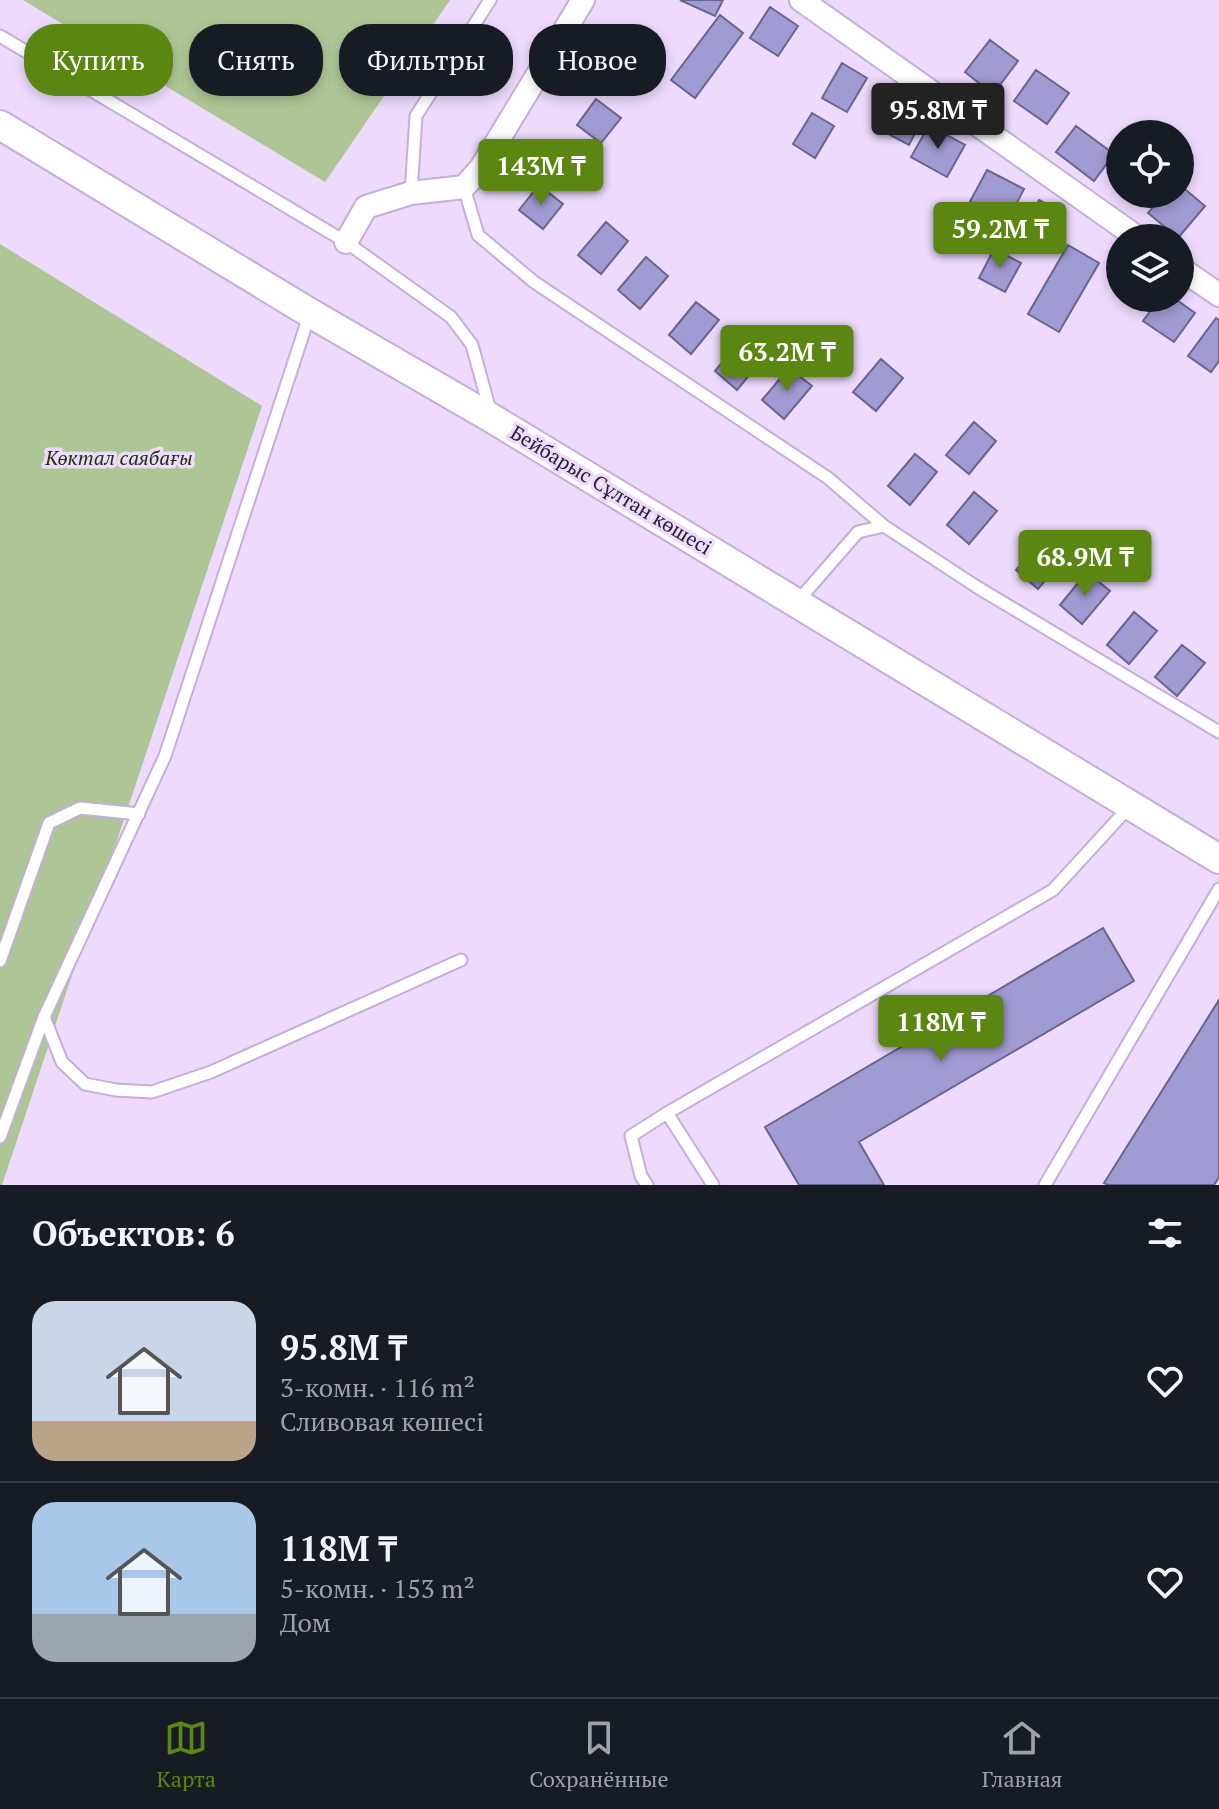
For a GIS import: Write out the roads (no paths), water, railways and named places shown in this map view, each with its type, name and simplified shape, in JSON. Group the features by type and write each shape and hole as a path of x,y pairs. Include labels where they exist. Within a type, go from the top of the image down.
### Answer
{"street":[{"path":"346,242 366,207 411,193 464,187 481,168 583,0"},
{"path":"801,0 1118,224"},
{"name":"Бейбарыс Сұлтан көшесі","path":"0,125 310,313 493,419 1219,859"},
{"path":"1194,278 1219,295"}],"lane":[{"path":"411,193 416,116 490,0"},
{"path":"0,36 346,242 451,317 472,345 493,419"},
{"path":"464,187 478,235 534,282 828,478 884,526 977,587 1219,732"},
{"path":"0,1137 44,1017 165,756 310,313"},
{"path":"796,603 858,532 884,526"},
{"path":"647,1185 641,1176 631,1136 1053,890 1130,805"},
{"path":"0,961 49,823 80,808 139,814"},
{"path":"1045,1185 1219,889"},
{"path":"44,1017 62,1062 85,1084 152,1092 211,1072 461,960"},
{"path":"667,1113 713,1185"}],"park label":[{"name":"Көктал саябағы","path":"119,458"}]}
